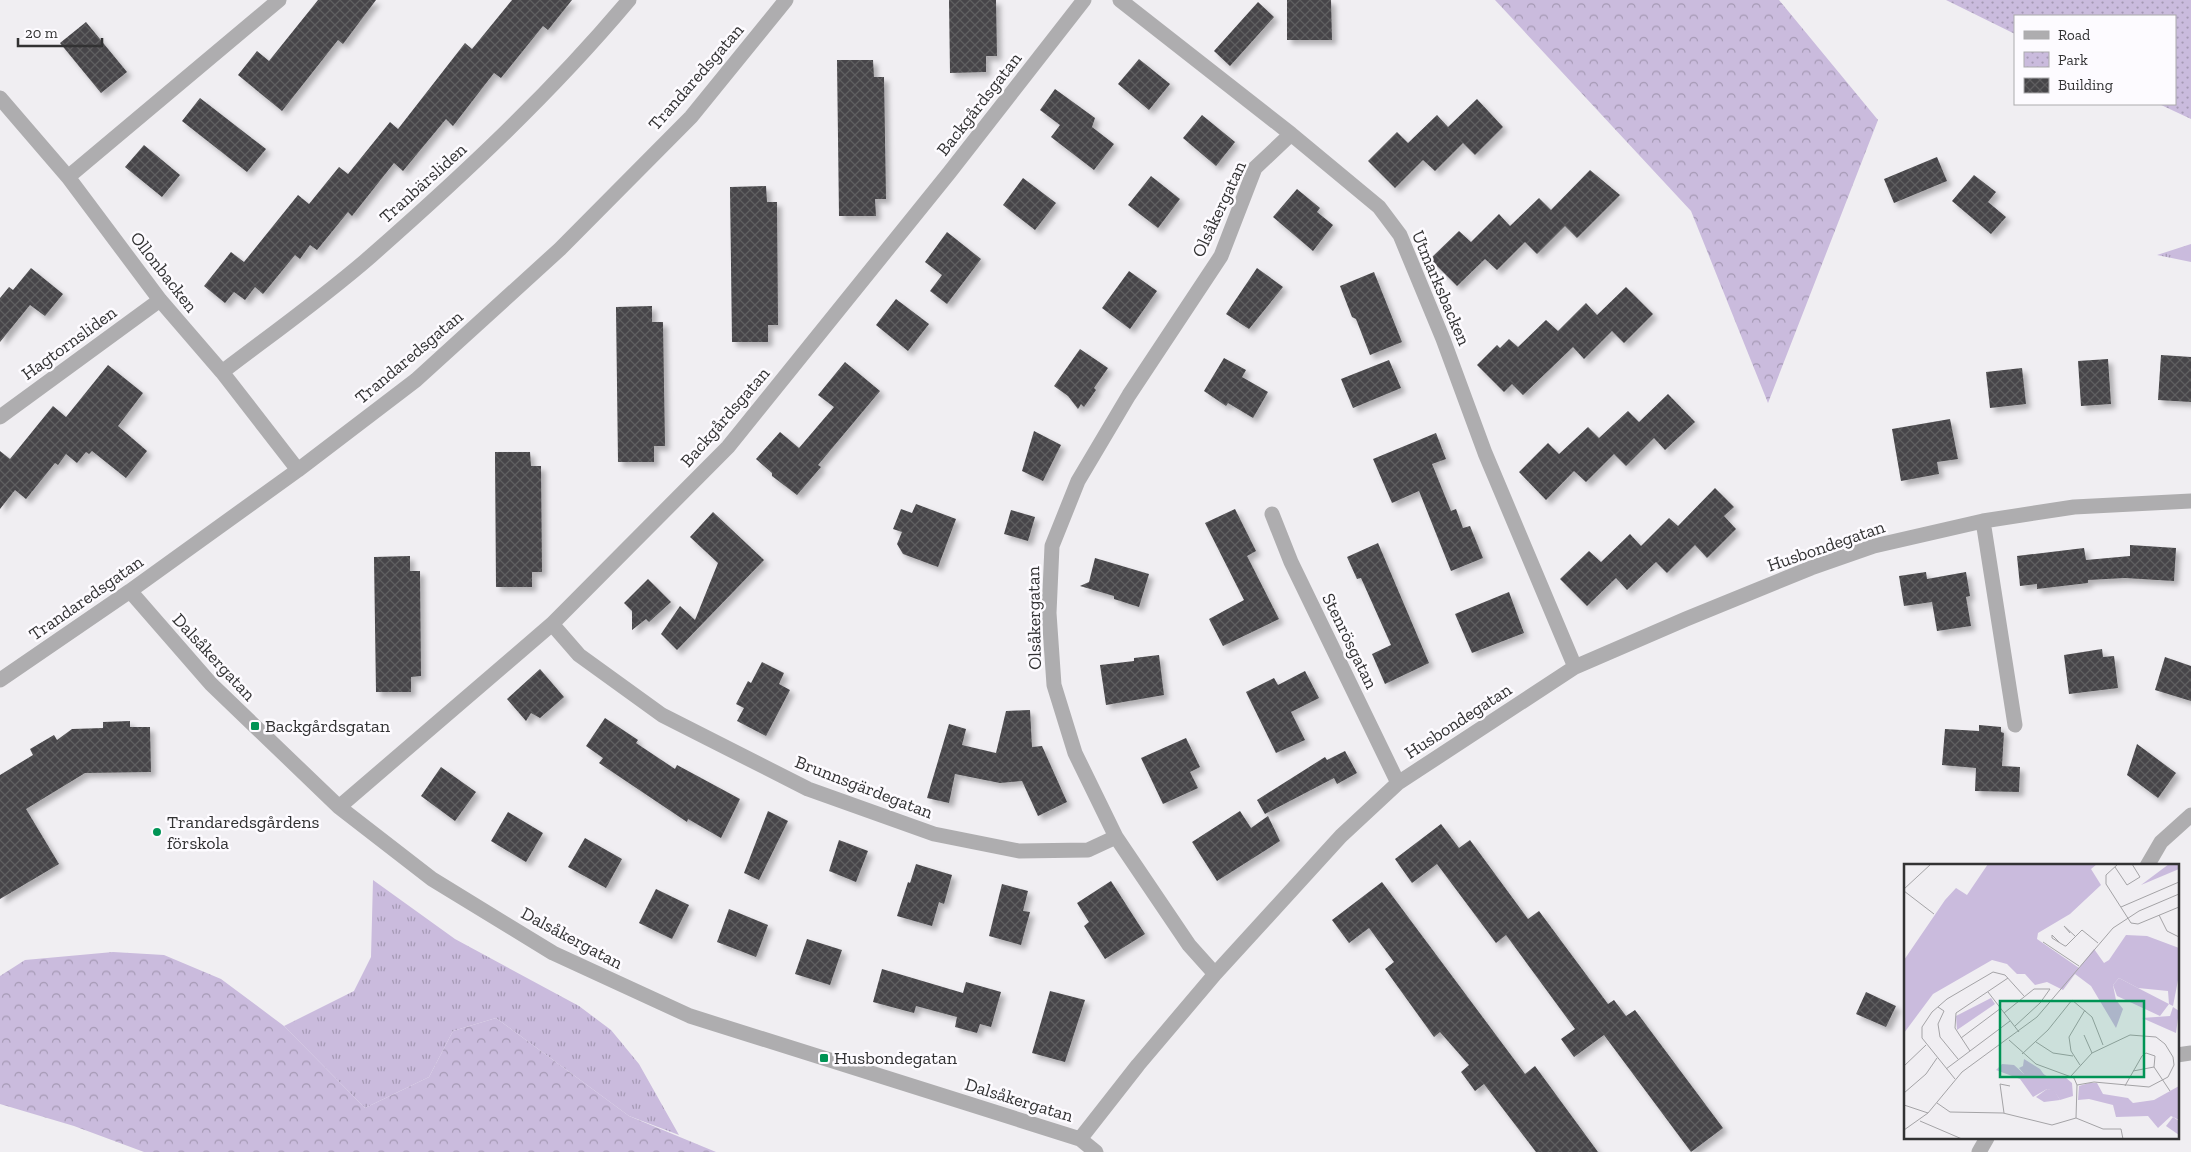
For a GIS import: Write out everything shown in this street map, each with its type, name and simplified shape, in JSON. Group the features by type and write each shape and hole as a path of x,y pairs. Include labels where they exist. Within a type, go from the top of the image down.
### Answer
{"street":[{"path":"68,177 279,0"},
{"name":"Tranbärsliden","path":"222,372 370,257 497,142 607,26 629,0"},
{"name":"Trandaredsgatan","path":"0,680 130,591 298,470 416,380 560,249 691,117 786,0"},
{"name":"Backgårdsgatan","path":"338,807 552,624 728,447 949,173 1084,0"},
{"name":"Utmarksbacken","path":"1120,0 1291,134 1379,207 1400,235 1443,339 1485,452 1575,667"},
{"name":"Ollonbacken","path":"3,107 68,177 160,300 222,372 298,470"},
{"name":"Olsåkergatan","path":"1215,974 1189,945 1116,837 1076,753 1054,685 1049,613 1052,546 1078,482 1129,395 1221,256 1255,168 1291,134"},
{"name":"Hagtornsliden","path":"0,417 160,300"},
{"name":"Husbondegatan","path":"1080,1139 1138,1065 1215,974 1341,836 1398,783 1575,667 1686,619 1818,566 1874,546 1983,521 2074,507 2191,501"},
{"name":"Stenrösgatan","path":"1272,514 1291,562 1398,783"},
{"path":"1983,521 2015,725"},
{"name":"Dalsåkergatan","path":"130,591 211,684 338,807 432,879 554,953 690,1016 1080,1139 1096,1152"},
{"name":"Brunnsgärdegatan","path":"552,624 579,654 662,715 808,789 934,834 1019,851 1088,850 1116,837"},
{"path":"2148,864 2161,842 2191,815"},
{"path":"2178,1055 2191,1053"},
{"path":"1979,1152 1986,1140"}],"green space":[{"path":"1495,0 1779,0 1878,120 1768,403 1691,211"},
{"path":"1946,0 2191,0 2191,119 2161,105 2176,105 2176,15 2014,15 2014,34"},
{"path":"2191,244 2191,262 2157,255"},
{"path":"373,880 455,939 579,1006 611,1030 639,1064 679,1135 629,1116 496,1018 453,1031 429,1077 365,1108 284,1026 354,991 371,957"},
{"path":"113,952 164,955 221,979 284,1026 365,1108 429,1077 453,1031 496,1018 629,1116 716,1152 144,1152 74,1126 0,1104 0,976 25,960"}],"building":[{"path":"318,0 376,0 343,44 338,40 282,111 238,75 257,51 269,61"},
{"path":"512,0 572,0 548,30 543,26 501,78 494,73 453,126 446,119 403,171 394,163 352,216 348,212 317,250 310,245 300,259 295,255 263,294 255,287 245,300 234,292 225,303 204,286 231,252 244,262 298,195 309,204 339,167 348,174 390,122 398,129 465,43 472,49"},
{"path":"949,0 996,0 997,56 986,56 986,72 950,73"},
{"path":"1287,0 1331,0 1332,40 1287,40"},
{"path":"1258,2 1274,17 1230,66 1214,51"},
{"path":"86,22 127,72 101,93 60,43"},
{"path":"1139,59 1170,84 1149,110 1118,84"},
{"path":"837,60 873,60 874,77 884,77 886,199 875,199 876,216 839,216"},
{"path":"1055,89 1095,118 1092,127 1114,144 1094,170 1051,137 1060,125 1040,110"},
{"path":"200,98 266,149 247,172 182,121"},
{"path":"1477,99 1503,127 1475,155 1463,143 1435,171 1423,160 1395,188 1368,161 1397,132 1408,143 1437,115 1448,127"},
{"path":"1202,115 1235,142 1216,166 1183,138"},
{"path":"144,145 180,175 162,197 125,167"},
{"path":"1937,157 1947,181 1894,203 1884,179"},
{"path":"1590,170 1620,195 1577,238 1565,226 1537,254 1525,242 1497,270 1485,259 1457,286 1430,259 1459,231 1471,242 1499,214 1510,226 1539,198 1551,210"},
{"path":"1974,175 1996,192 1988,202 2006,217 1991,234 1952,201"},
{"path":"1151,176 1180,199 1158,228 1128,205"},
{"path":"1023,178 1056,203 1035,230 1003,205"},
{"path":"766,186 767,202 777,202 778,325 768,325 768,342 732,342 730,187"},
{"path":"1297,189 1320,208 1317,212 1333,225 1313,251 1273,217"},
{"path":"947,232 981,259 947,304 930,291 942,275 925,262"},
{"path":"31,268 63,294 45,316 30,305 0,342 0,298 9,287 13,290"},
{"path":"1257,268 1283,287 1249,329 1226,314"},
{"path":"1129,271 1157,291 1130,329 1102,308"},
{"path":"1374,272 1402,342 1370,355 1356,319 1352,317 1340,286"},
{"path":"1626,287 1653,314 1624,343 1612,331 1584,359 1573,347 1523,395 1512,384 1504,392 1477,365 1497,345 1500,348 1509,339 1518,347 1546,320 1558,331 1586,303 1597,315"},
{"path":"896,299 929,324 908,351 876,325"},
{"path":"652,306 652,322 663,322 665,446 654,446 654,462 618,462 616,307"},
{"path":"1080,349 1108,368 1084,407 1081,404 1078,409 1068,396 1054,386"},
{"path":"2161,355 2191,357 2191,402 2158,400"},
{"path":"1224,358 1246,370 1242,377 1268,392 1253,418 1228,403 1226,406 1204,391"},
{"path":"2108,359 2111,404 2081,406 2078,361"},
{"path":"1389,360 1401,388 1353,408 1341,379"},
{"path":"845,362 880,391 818,465 821,467 797,495 772,476 772,473 756,459 780,432 799,448 834,407 818,395"},
{"path":"108,365 143,393 118,426 147,451 126,478 92,451 89,454 86,452 77,463 66,454 58,465 55,463 26,499 15,490 0,509 0,451 10,459 53,406 66,417"},
{"path":"2022,368 2026,404 1990,408 1986,372"},
{"path":"1668,394 1695,422 1665,450 1654,438 1626,466 1614,454 1586,482 1574,471 1546,500 1519,472 1548,443 1559,454 1588,427 1599,438 1628,411 1639,422"},
{"path":"1950,419 1958,459 1937,462 1939,474 1901,481 1892,429"},
{"path":"1034,431 1061,445 1043,481 1022,471"},
{"path":"1436,433 1446,459 1432,464 1451,511 1456,509 1463,528 1470,526 1483,558 1451,571 1419,491 1392,503 1373,459"},
{"path":"495,452 530,452 531,466 541,466 542,572 532,572 532,587 496,587"},
{"path":"1715,488 1734,507 1724,516 1736,529 1707,558 1695,545 1667,573 1656,562 1627,590 1616,578 1587,606 1560,579 1589,551 1601,562 1630,534 1641,546 1669,518 1678,526"},
{"path":"916,504 956,519 938,567 903,554 897,544 902,532 893,529 901,509 912,513"},
{"path":"1235,509 1256,551 1247,556 1279,619 1223,646 1209,619 1244,600 1205,523"},
{"path":"1011,510 1035,517 1028,541 1004,534"},
{"path":"713,512 764,560 677,650 661,634 680,606 695,620 718,563 690,537"},
{"path":"1378,543 1429,663 1385,684 1372,654 1391,645 1361,578 1357,579 1347,557"},
{"path":"2130,545 2176,548 2174,581 2125,578 2088,580 2088,583 2037,589 2037,584 2020,586 2017,556 2084,548 2086,560 2130,556"},
{"path":"410,556 410,571 420,571 421,676 411,677 411,692 376,692 374,557"},
{"path":"1095,558 1149,574 1139,607 1114,599 1114,596 1080,586 1089,582"},
{"path":"1926,572 1927,579 1966,572 1970,596 1966,597 1971,626 1937,631 1932,602 1904,606 1899,576"},
{"path":"648,579 671,602 649,622 646,619 632,630 632,611 624,603"},
{"path":"1509,592 1524,633 1472,653 1455,614"},
{"path":"2102,649 2103,657 2114,656 2118,688 2069,694 2064,655"},
{"path":"1159,655 1164,695 1106,705 1100,665 1134,661 1134,658"},
{"path":"2165,657 2191,666 2191,701 2155,690"},
{"path":"762,662 784,673 779,684 790,690 766,736 737,721 744,708 736,704 748,681 751,683"},
{"path":"540,669 564,697 540,718 531,713 526,721 507,699"},
{"path":"1305,671 1319,698 1291,712 1305,740 1276,753 1246,692 1274,678 1278,685"},
{"path":"1030,710 1032,747 1042,746 1067,802 1038,816 1022,781 1000,783 955,774 949,803 927,798 949,724 966,729 962,745 996,753 1006,711"},
{"path":"605,718 638,740 636,743 675,769 677,765 740,799 721,838 688,819 687,822 599,763 603,758 586,746"},
{"path":"130,721 130,727 150,727 151,772 85,773 26,809 59,864 0,899 0,775 33,755 30,749 54,735 57,740 72,729 103,728 103,722"},
{"path":"1979,725 2001,727 2001,732 2004,733 2002,766 2020,767 2019,792 1975,791 1976,768 1942,765 1945,729 1979,731"},
{"path":"1186,738 1200,767 1190,772 1198,788 1163,804 1141,758"},
{"path":"2137,744 2176,773 2158,798 2127,775"},
{"path":"1345,751 1357,773 1337,784 1334,778 1265,814 1257,800 1325,757 1327,760"},
{"path":"441,767 476,792 455,821 421,796"},
{"path":"768,811 788,821 759,880 744,873"},
{"path":"1240,811 1251,828 1268,816 1280,841 1217,881 1192,842"},
{"path":"508,812 543,833 526,862 491,841"},
{"path":"1441,824 1459,848 1470,840 1528,919 1539,911 1608,1004 1614,1000 1626,1016 1635,1010 1723,1128 1691,1152 1604,1035 1574,1057 1561,1039 1575,1029 1506,935 1496,943 1437,864 1412,883 1395,859"},
{"path":"585,838 622,859 606,888 568,867"},
{"path":"839,840 868,851 856,882 829,871"},
{"path":"916,864 952,875 944,904 939,902 932,926 897,916"},
{"path":"1111,881 1145,934 1105,959 1084,926 1089,922 1077,903"},
{"path":"1382,882 1525,1074 1535,1066 1598,1152 1536,1152 1484,1084 1475,1091 1461,1072 1469,1065 1440,1032 1434,1037 1385,969 1394,962 1369,928 1349,943 1332,920"},
{"path":"1002,884 1028,891 1023,911 1030,912 1021,945 989,936"},
{"path":"656,889 689,905 672,939 639,923"},
{"path":"729,909 768,925 756,957 717,942"},
{"path":"807,939 842,950 830,985 795,974"},
{"path":"882,969 963,993 966,982 1001,992 991,1027 980,1024 977,1033 955,1027 957,1017 916,1006 914,1013 873,1002"},
{"path":"1050,991 1085,1000 1065,1062 1032,1053"},
{"path":"1866,992 1896,1006 1886,1027 1856,1014"}],"place":[{"name":"Backgårdsgatan","path":"255,726"},
{"name":"Trandaredsgårdens förskola","path":"157,832"},
{"name":"Husbondegatan","path":"824,1058"}]}
